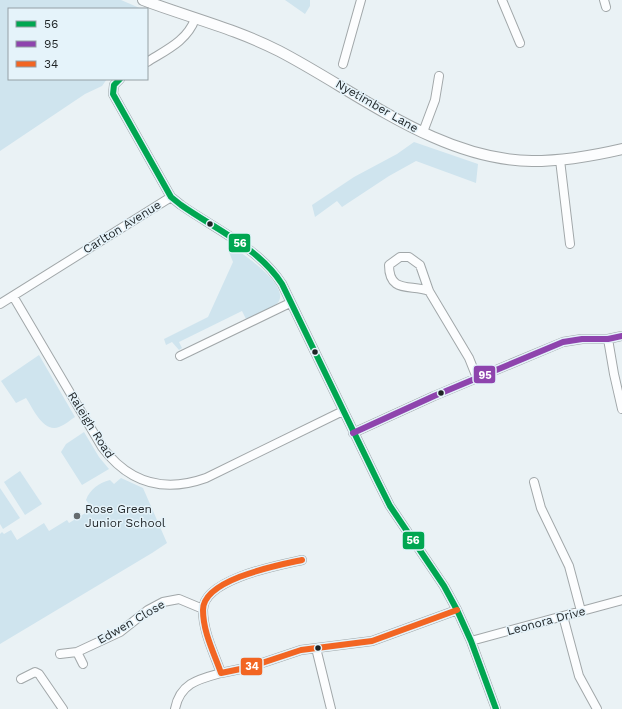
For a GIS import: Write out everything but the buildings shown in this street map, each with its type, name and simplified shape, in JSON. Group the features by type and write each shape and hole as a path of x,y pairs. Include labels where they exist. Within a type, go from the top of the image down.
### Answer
{"street":[{"name":"Nyetimber Lane","path":"143,0 238,33 277,50 423,132 468,149 503,158 531,161 579,158 622,149"},
{"path":"343,64 360,0"},
{"path":"502,0 520,43"},
{"path":"148,61 185,38 195,19"},
{"path":"423,132 435,100 439,76"},
{"name":"Carlton Avenue","path":"0,304 171,197 113,94 114,85 119,80"},
{"path":"560,160 570,244"},
{"path":"171,197 264,262 276,275 390,506 444,586 457,610 471,641 496,709"},
{"path":"429,291 421,288 406,288 398,286 392,280 389,272 389,265 400,257 409,257 415,260 420,266 429,291 469,358 477,378"},
{"name":"Raleigh Road","path":"14,296 102,447 112,460 138,479 175,486 189,484 206,478 343,411"},
{"path":"180,356 290,303"},
{"path":"353,433 563,342 582,339 608,339 622,336"},
{"path":"608,339 622,409"},
{"path":"534,482 540,508 569,566 581,611"},
{"path":"221,672 208,637 203,609 210,594 236,578 302,560"},
{"name":"Edwen Close","path":"60,654 77,652 120,632 148,610 163,602 179,600 203,609"},
{"name":"Leonora Drive","path":"471,641 622,600"},
{"path":"175,709 181,691 200,679 221,672 250,667 275,658 316,648 372,641 457,610"},
{"path":"563,616 579,676 597,709"},
{"path":"316,648 332,709"},
{"path":"77,652 83,664"},
{"path":"21,679 35,672 39,674 64,709"}],"shaded area":[{"path":"0,0 121,0 140,8 8,8 8,80 106,80 102,86 85,94 0,151"},
{"path":"285,0 310,0 310,6 305,14"},
{"path":"414,142 478,164 476,183 416,161 389,176 342,207 337,201 315,217 312,205 354,177 397,154"},
{"path":"233,247 255,263 271,279 280,294 277,304 246,319 242,311 179,342 182,348 179,350 172,342 166,345 164,339 208,317 233,262 229,252"},
{"path":"39,355 75,417 59,427 53,428 43,423 26,398 16,403 1,381"},
{"path":"84,432 99,457 109,469 82,485 61,452 66,444"},
{"path":"20,471 42,504 25,515 4,482"},
{"path":"121,478 143,488 167,543 0,644 0,534 2,532 4,534 11,530 17,540 44,523 49,531 67,520 69,523 87,512 90,506 86,500 95,487 110,480 114,484"},
{"path":"0,488 20,518 3,529 0,524"}],"transit line":[{"name":"56","path":"119,80 114,85 113,94 171,197 249,250 272,271 282,284 390,506 444,586 457,610 471,641 496,709"},
{"name":"95","path":"353,433 434,396 563,342 582,339 608,339 622,336"},
{"name":"34","path":"302,560 244,575 215,590 206,599 203,610 203,618 209,642 221,673 250,667 301,650 372,641 457,610"}],"place":[{"name":"Rose Green Junior School","path":"77,516"}]}
